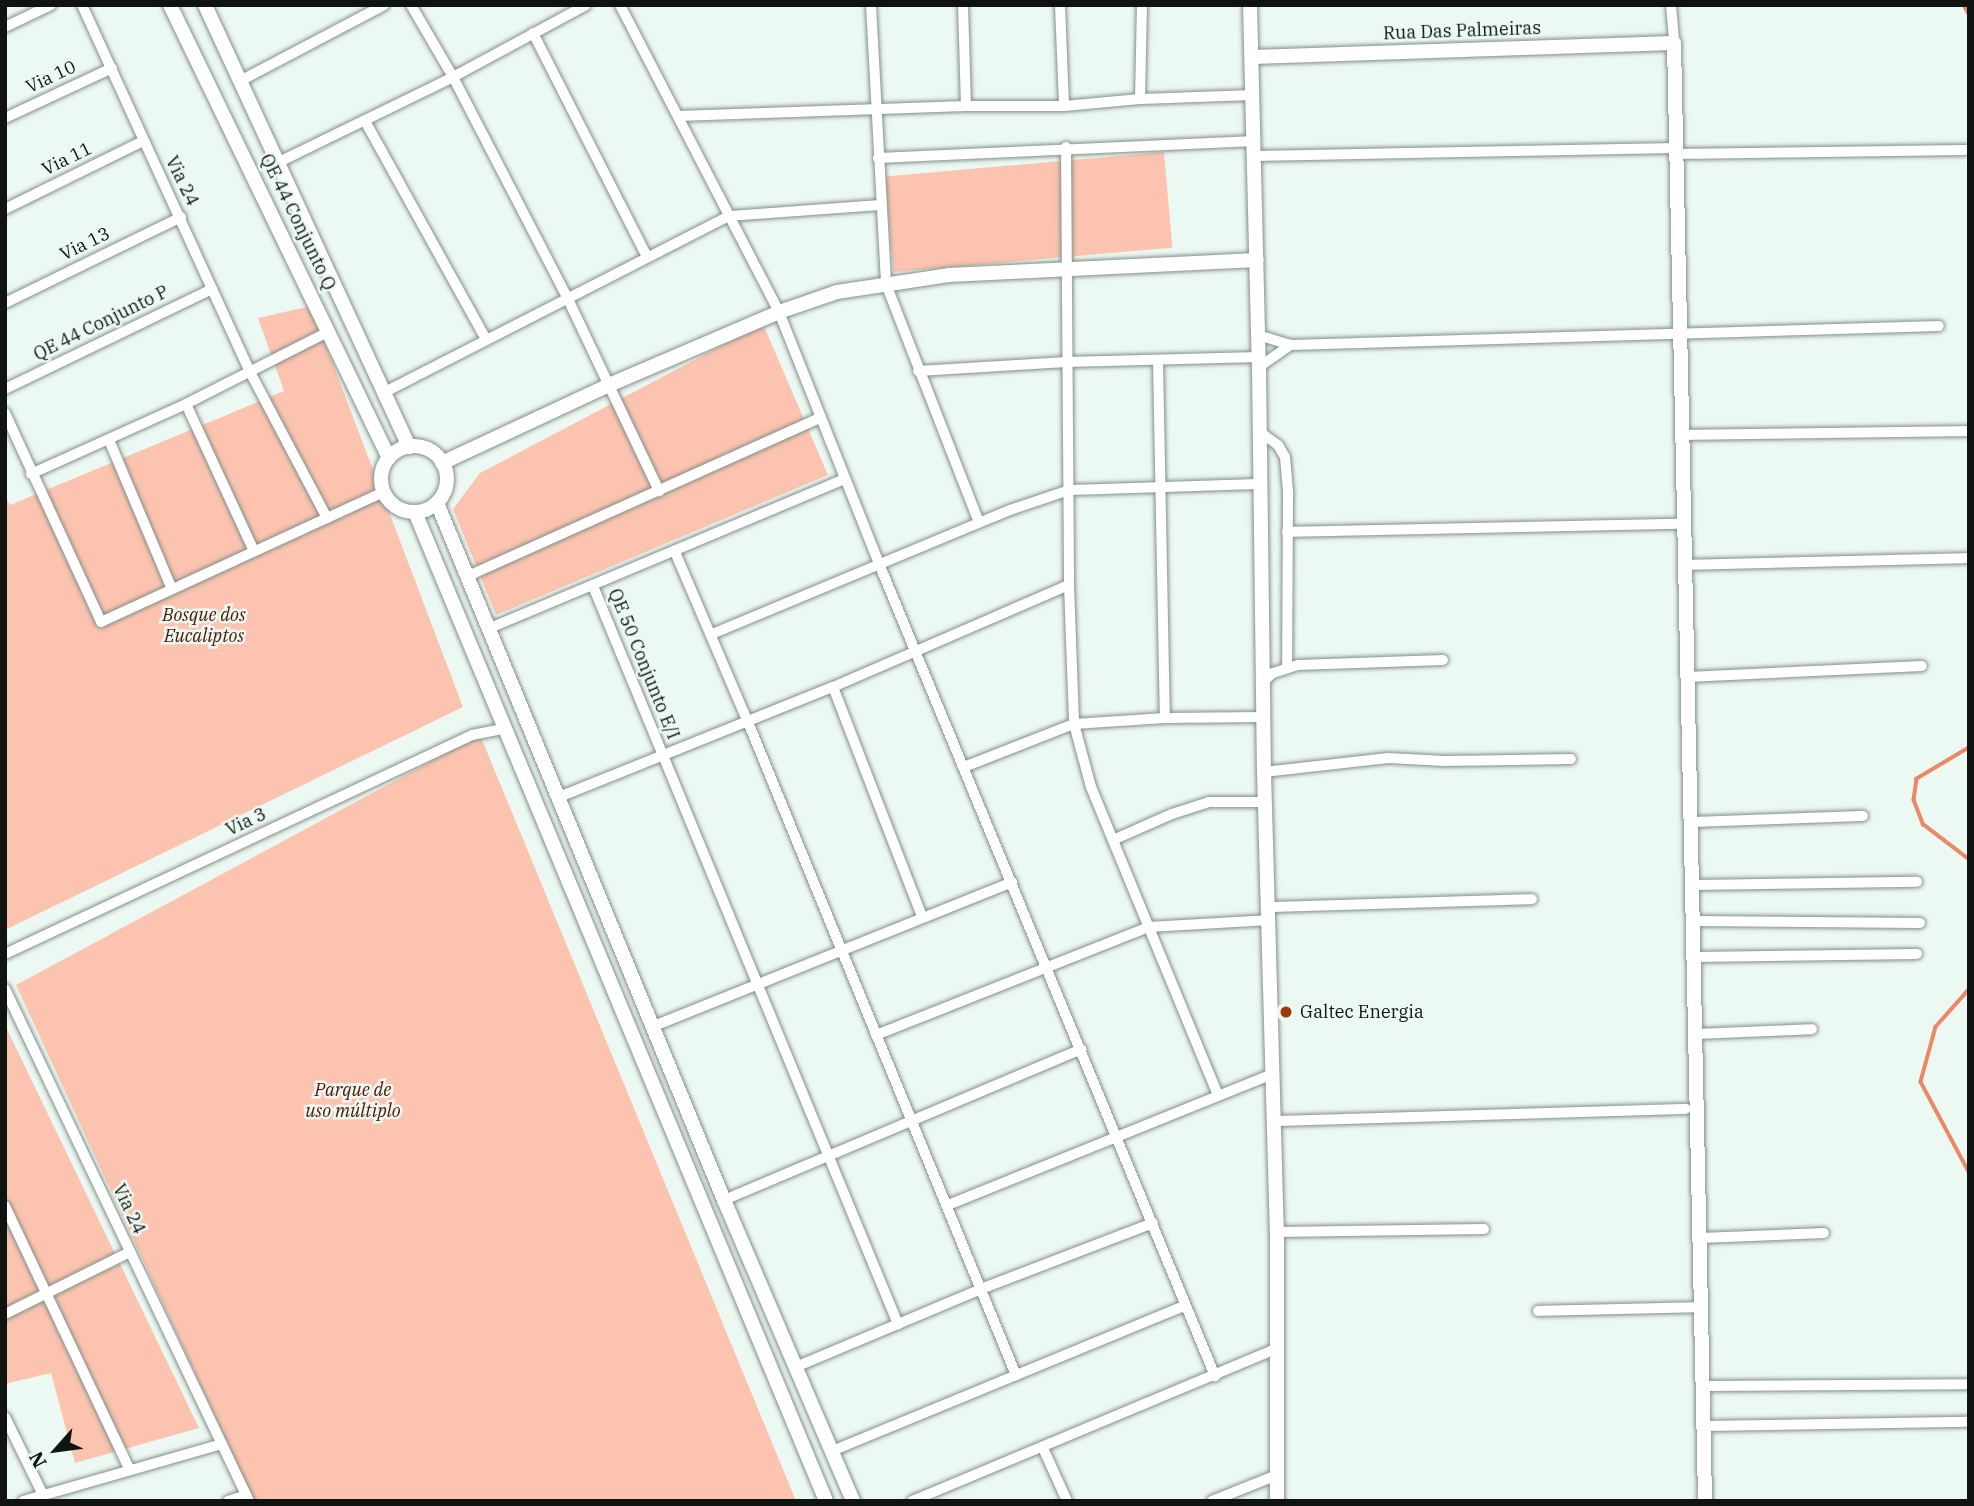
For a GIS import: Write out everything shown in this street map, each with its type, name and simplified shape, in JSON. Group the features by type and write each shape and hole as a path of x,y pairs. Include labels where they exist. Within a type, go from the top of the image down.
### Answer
{"street":[{"path":"5,27 51,5"},
{"name":"Via 24","path":"82,5 250,372 327,518"},
{"name":"QE 44 Conjunto Q","path":"170,5 330,331 389,458"},
{"name":"QE 44 Conjunto Q","path":"205,5 409,447"},
{"path":"240,81 384,5"},
{"path":"411,5 453,77 567,297 659,491"},
{"path":"279,162 453,77 586,5"},
{"path":"620,5 779,312 880,566 1118,1136 1184,1306 1216,1376"},
{"path":"871,5 878,111 879,205 886,284 979,523"},
{"path":"962,5 966,106"},
{"path":"1060,5 1065,106"},
{"path":"1140,99 1142,5"},
{"path":"1250,5 1261,432 1264,772 1277,1232 1277,1501"},
{"path":"1671,5 1674,43 1706,1501"},
{"path":"533,33 648,257"},
{"name":"Rua Das Palmeiras","path":"1252,57 1674,43"},
{"name":"Via 10","path":"5,118 112,68"},
{"path":"678,116 966,106 1065,106 1140,99 1253,94"},
{"path":"365,121 486,339"},
{"name":"Via 11","path":"5,209 143,142"},
{"path":"878,158 1066,147 1965,150"},
{"path":"1066,147 1069,267 1066,362 1069,585 1074,724 1091,786 1218,1095"},
{"path":"385,392 729,216 879,205"},
{"name":"Via 13","path":"5,303 181,217"},
{"path":"442,463 609,385 779,312 837,292 949,275 1069,267 1257,260"},
{"name":"QE 44 Conjunto P","path":"5,389 212,289"},
{"path":"1258,335 1292,345 1939,326"},
{"path":"32,474 186,404 330,331"},
{"path":"918,371 1066,362 1259,362 1292,345"},
{"path":"1158,361 1165,718"},
{"path":"186,404 254,551"},
{"path":"5,413 101,622 384,492"},
{"path":"468,576 821,418"},
{"path":"1682,435 1969,430"},
{"path":"1261,432 1278,445 1285,457 1287,667"},
{"path":"109,440 172,589"},
{"path":"409,447 427,449 442,463 446,485 437,503 415,512 396,507 384,492 382,476 389,458 409,447"},
{"path":"490,628 845,479"},
{"path":"712,634 979,523 1069,490 1260,484"},
{"path":"437,503 724,1200 798,1366 853,1501"},
{"path":"415,512 826,1501"},
{"path":"1287,532 1684,524"},
{"path":"675,551 712,634 913,1120 1016,1376"},
{"path":"1686,565 1969,558"},
{"path":"559,797 833,687 1069,585"},
{"name":"QE 50 Conjunto E/I","path":"593,586 898,1324"},
{"path":"1264,681 1287,667 1443,660"},
{"path":"1687,677 1922,666"},
{"path":"833,687 922,917"},
{"path":"964,767 1074,724 1165,718 1264,718"},
{"name":"Via 3","path":"5,954 472,735 504,729"},
{"path":"1264,772 1388,758 1445,761 1571,759"},
{"path":"1113,840 1172,814 1209,802 1265,802"},
{"path":"1691,822 1863,816"},
{"path":"654,1026 758,986 841,948 1012,882"},
{"path":"1693,885 1917,882"},
{"path":"580,906 600,898"},
{"path":"876,1035 1149,927 1269,914 1532,898"},
{"path":"587,921 606,913"},
{"path":"1694,921 1920,923"},
{"path":"1694,957 1917,954"},
{"name":"Via 24","path":"5,989 247,1498"},
{"path":"1695,1034 1812,1029"},
{"path":"724,1200 1081,1049"},
{"path":"948,1205 1273,1074"},
{"path":"1274,1121 1686,1109"},
{"path":"5,1207 130,1470"},
{"path":"798,1366 981,1289 1153,1223"},
{"path":"1277,1232 1484,1229"},
{"path":"1700,1238 1824,1233"},
{"path":"5,1314 130,1252"},
{"path":"832,1451 1184,1306"},
{"path":"1538,1311 1701,1307"},
{"path":"912,1501 1278,1348"},
{"path":"1703,1387 1969,1384"},
{"path":"5,1417 43,1495"},
{"path":"1704,1426 1969,1422"},
{"path":"23,1501 222,1444"},
{"path":"1043,1448 1067,1501"},
{"path":"1212,1501 1277,1475"},
{"path":"228,1501 247,1498"}],"green space":[{"path":"1164,152 1172,248 893,272 885,176"},
{"name":"Bosque dos Eucaliptos","path":"311,306 463,707 5,930 5,497 10,505 284,391 258,318"},
{"path":"763,324 828,475 496,615 453,509 480,473"},
{"name":"Parque de uso múltiplo","path":"480,735 796,1501 254,1501 16,985"},
{"path":"5,1025 199,1428 75,1463 51,1373 5,1384"}],"waterway":[{"path":"1964,5 1969,14"},
{"path":"1969,748 1917,779 1914,800 1923,824 1969,859"},
{"path":"1969,990 1936,1027 1921,1082 1969,1172"}],"place":[{"name":"Galtec Energia","path":"1286,1012"}]}
